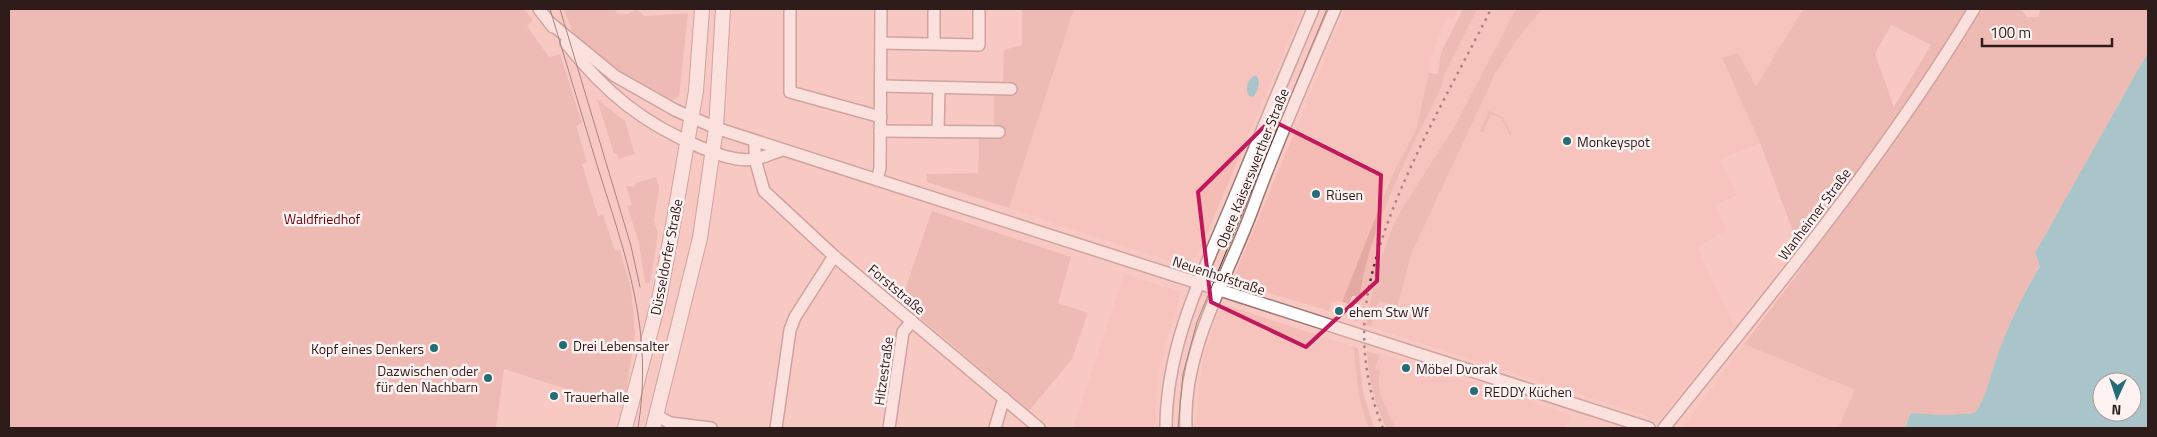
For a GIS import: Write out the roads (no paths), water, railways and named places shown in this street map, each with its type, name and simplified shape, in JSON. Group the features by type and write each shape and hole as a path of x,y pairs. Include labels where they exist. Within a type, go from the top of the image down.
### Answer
{"main road":[{"name":"Düsseldorfer Straße","path":"625,428 659,300 696,92 702,9"},
{"name":"Düsseldorfer Straße","path":"655,422 700,238 716,128 723,9"}],"street":[{"path":"539,9 586,68 617,100 650,122 688,142 730,158 755,159 780,150"},
{"path":"790,9 790,92 881,117"},
{"path":"877,180 880,168 881,9"},
{"path":"934,9 934,43"},
{"path":"881,43 979,45 979,9"},
{"name":"Obere Kaiserswerther Straße","path":"1166,428 1169,381 1177,342 1198,284 1313,9"},
{"name":"Obere Kaiserswerther Straße","path":"1186,428 1189,380 1196,350 1259,187 1335,9"},
{"name":"Wanheimer Straße","path":"1664,428 1834,215 1909,112 1974,9"},
{"name":"Neuenhofstraße","path":"549,22 615,76 692,118 716,128 1218,291 1649,428"},
{"path":"881,86 1011,89"},
{"path":"938,131 939,88"},
{"path":"880,131 999,132"},
{"path":"755,142 755,159"},
{"name":"Forststraße","path":"755,159 764,191 834,256 1039,428"},
{"path":"776,428 790,330 795,317 834,256"},
{"name":"Hitzestraße","path":"889,428 903,332 912,321"},
{"path":"995,428 1004,398"},
{"path":"655,422 711,428"}],"water":[{"path":"2148,52 2148,428 1905,428 1911,413 1946,415 1975,413 1985,393 2011,321 2040,266 2035,253"},
{"path":"1256,75 1259,80 1259,86 1253,97 1249,96 1247,87 1249,81"}],"tram line":[{"path":"550,9 618,231 634,294 640,326 642,358 642,392 638,428"},
{"path":"560,9 631,246 640,287"},
{"path":"1178,428 1183,374 1197,322 1327,9"}],"railway":[{"path":"1383,428 1372,396 1366,364 1364,331 1367,298 1375,262 1387,224 1402,187 1437,113 1491,9"}],"place":[{"name":"Monkeyspot","path":"1567,141"},
{"name":"Rüsen","path":"1316,194"},
{"name":"ehem Stw Wf","path":"1339,311"},
{"name":"Drei Lebensalter","path":"563,345"},
{"name":"Kopf eines Denkers","path":"434,348"},
{"name":"Möbel Dvorak","path":"1406,368"},
{"name":"Dazwischen oder für den Nachbarn","path":"488,378"},
{"name":"REDDY Küchen","path":"1474,391"},
{"name":"Trauerhalle","path":"554,396"}],"park label":[{"name":"Waldfriedhof","path":"322,218"}]}
